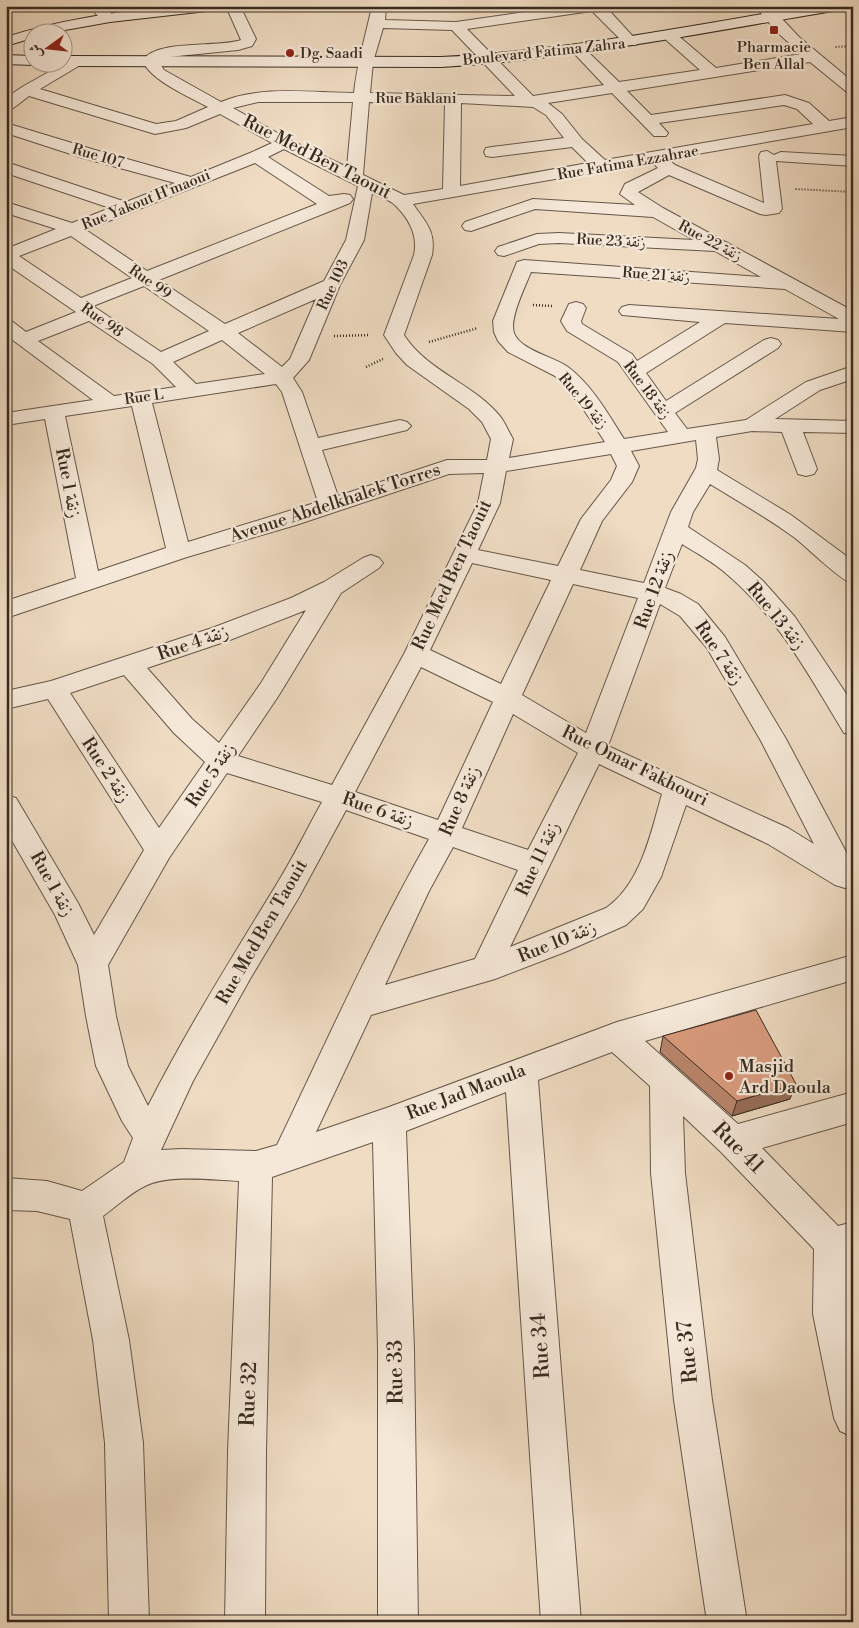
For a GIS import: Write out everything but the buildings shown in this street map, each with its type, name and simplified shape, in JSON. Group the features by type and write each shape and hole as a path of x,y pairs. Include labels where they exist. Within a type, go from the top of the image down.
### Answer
{"street":[{"path":"97,6 108,18"},
{"path":"6,42 56,26 161,9 216,6"},
{"path":"151,60 165,53 238,46 247,43 249,39 232,6"},
{"name":"Rue 103","path":"282,377 295,366 331,285 354,240 362,185 360,98 365,62 377,24 379,6"},
{"path":"377,24 459,19 473,24 506,12 596,6 631,42"},
{"path":"762,6 772,19 853,90"},
{"name":"Boulevard Fatima Zahra","path":"72,61 489,61 670,36 837,6"},
{"path":"459,19 489,61 529,101 542,104 551,110 576,142 602,167"},
{"path":"670,36 712,73"},
{"path":"577,49 613,88 681,153"},
{"path":"6,51 22,53"},
{"name":"Rue Baklani","path":"27,90 155,129 180,125 236,100 258,97 453,98 529,101 814,57"},
{"path":"6,59 22,60"},
{"name":"Rue Med Ben Taouit","path":"137,1172 150,1136 182,1071 239,970 289,889 416,654 488,504 498,466 502,439 491,419 476,405 425,370 398,342 425,244 424,234 402,201 362,185 284,144 222,107 159,73 152,66 151,60"},
{"path":"6,106 52,72"},
{"path":"451,193 453,98"},
{"path":"646,120 775,100 793,101 803,106 826,127"},
{"path":"735,106 769,138"},
{"name":"Rue Fatima Ezzahrae","path":"402,201 602,167 662,163 681,153 853,122"},
{"name":"Rue 107","path":"6,128 89,154 191,182"},
{"path":"451,149 479,151 576,142"},
{"name":"Rue Yakout H'maoui","path":"6,256 256,157 284,144"},
{"path":"479,151 518,182"},
{"path":"662,163 766,210 773,209 774,156 853,161"},
{"path":"256,157 322,200 336,202"},
{"name":"Rue 22 زنقة","path":"662,163 631,188 628,191 629,194 657,212 853,319"},
{"path":"6,167 127,208"},
{"path":"25,340 145,278 336,202 362,185"},
{"path":"471,226 533,204 657,212"},
{"name":"Rue 99","path":"6,207 73,229 225,333 282,377"},
{"name":"Rue 23 زنقة","path":"504,251 537,239 558,238 720,246"},
{"name":"Rue 98","path":"6,256 86,308 160,360 191,391"},
{"name":"Rue 21 زنقة","path":"503,321 524,266 789,284"},
{"path":"160,360 331,285"},
{"name":"Rue 18 زنقة","path":"576,308 572,321 574,327 625,358 664,411 694,435"},
{"path":"629,311 853,326"},
{"path":"635,371 721,317"},
{"name":"Rue 19 زنقة","path":"503,321 502,327 506,339 517,349 561,372 586,400 620,447"},
{"path":"6,326 110,402"},
{"path":"664,411 771,344"},
{"path":"752,425 814,386 853,372"},
{"path":"282,377 292,392 330,506"},
{"name":"Rue L","path":"6,419 282,377"},
{"path":"140,398 179,552"},
{"name":"Rue 1 زنقة","path":"54,412 89,582"},
{"name":"Avenue Abdelkhalek Torres","path":"6,610 179,552 330,506 447,466 498,466 752,425 853,427"},
{"path":"790,425 806,470"},
{"path":"310,446 400,426"},
{"path":"694,435 709,456 707,473 797,528 825,549 853,576"},
{"name":"Rue 8 زنقة","path":"272,1161 358,1006 416,888 446,834 507,698 592,519 621,482 628,466 620,447"},
{"name":"Rue 12 زنقة","path":"594,750 688,500 707,473"},
{"name":"Rue 13 زنقة","path":"676,530 737,569 766,597 792,629 853,726"},
{"name":"Rue 7 زنقة","path":"463,554 654,592 673,600 689,610 716,643 773,738 849,880"},
{"name":"Rue 4 زنقة","path":"6,700 54,689 221,634 299,604 332,588 371,563"},
{"name":"Rue 5 زنقة","path":"93,965 159,850 270,689 332,588"},
{"name":"Rue Omar Fakhouri","path":"416,654 507,698 594,750 778,836 849,880"},
{"path":"130,665 183,726 220,761"},
{"name":"Rue 2 زنقة","path":"54,689 159,850"},
{"name":"Rue 11 زنقة","path":"484,970 534,864 594,750"},
{"name":"Rue 6 زنقة","path":"220,761 339,796 534,864"},
{"name":"Rue 10 زنقة","path":"358,1006 484,970 556,943 607,921 624,911 633,901 642,885 667,824 677,789"},
{"name":"Rue 1 زنقة","path":"6,805 68,911 93,965 101,1016 112,1066 133,1111 150,1136"},
{"name":"Rue Jad Maoula","path":"85,1209 137,1172 160,1166 182,1164 272,1161 389,1122 617,1036 853,967"},
{"name":"Rue 41","path":"617,1036 733,1141 845,1250"},
{"name":"Rue 34","path":"521,1071 561,1622"},
{"name":"Rue 37","path":"666,1080 668,1173 692,1390 727,1622"},
{"path":"733,1141 853,1107"},
{"name":"Rue 33","path":"389,1122 396,1349 398,1622"},
{"name":"Rue 32","path":"245,1622 247,1451 272,1161"},
{"path":"6,1194 44,1196 67,1200 85,1209 111,1340 124,1443 129,1622"},
{"path":"845,1250 831,1314 853,1418"}],"path":[{"path":"772,188 853,192"},
{"path":"309,336 398,342 503,321"},
{"path":"366,367 398,342"}],"place":[{"name":"Pharmacie Ben Allal","path":"774,30"},
{"name":"Dg. Saadi","path":"290,53"},
{"name":"Masjid Ard Daoula","path":"729,1076"}]}
